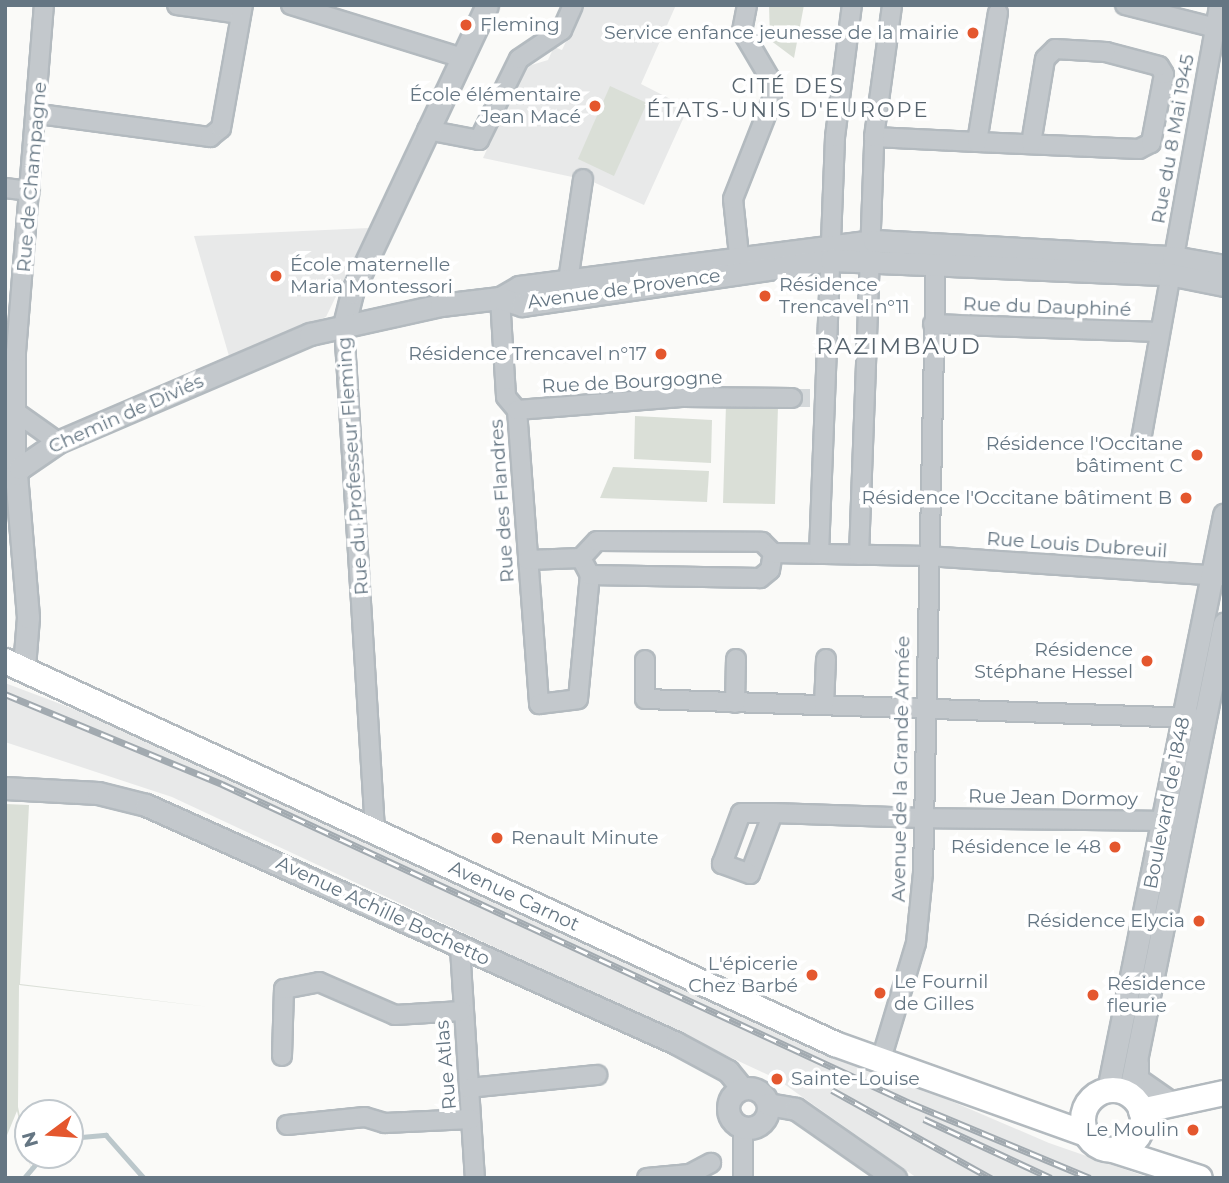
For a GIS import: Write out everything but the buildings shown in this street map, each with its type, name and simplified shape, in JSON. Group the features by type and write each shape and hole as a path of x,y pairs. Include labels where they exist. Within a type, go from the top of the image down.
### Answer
{"main road":[{"name":"Avenue Carnot","path":"15,664 880,1063 1029,1117 1087,1134 1113,1150"},
{"path":"1029,1117 1087,1106 1129,1107 1224,1093"},
{"path":"1087,1106 1087,1134"},
{"path":"1129,1107 1113,1150 1200,1178"},
{"path":"1129,1107 1172,1169"}],"street":[{"name":"Rue de Champagne","path":"16,474 13,410 30,191 39,114 44,5"},
{"path":"39,114 209,137 222,128 241,10 177,5"},
{"path":"291,5 462,58"},
{"name":"Rue du Professeur Fleming","path":"375,831 344,325 352,292 487,5"},
{"path":"427,130 479,140 519,59 562,30 573,5"},
{"path":"739,255 733,199 772,100 772,82 742,32 747,5"},
{"path":"819,554 818,399 832,252 837,116 852,5"},
{"path":"859,555 873,250 874,137 892,5"},
{"path":"1125,5 1219,29"},
{"name":"Rue du 8 Mai 1945","path":"1141,440 1158,332 1219,29 1219,5"},
{"path":"977,142 998,13"},
{"path":"874,137 1139,149 1151,143 1164,74 1159,66 1106,52 1055,49 1045,59 1031,144"},
{"path":"568,281 583,180"},
{"path":"5,188 30,191"},
{"name":"Avenue de Provence","path":"500,298 519,288 739,255 873,250 1224,266"},
{"name":"Avenue de Provence","path":"500,298 522,305 832,252"},
{"name":"Avenue de la Grande Armée","path":"880,1063 916,943 923,873 927,556 936,253"},
{"name":"Avenue de Provence","path":"1171,265 1224,285"},
{"path":"344,325 500,298"},
{"name":"Rue des Flandres","path":"500,298 506,397 517,410 539,704 578,699 590,575"},
{"name":"Rue du Dauphiné","path":"933,324 1158,332"},
{"name":"Chemin de Diviés","path":"16,474 33,455 58,442 310,334 344,325"},
{"name":"Rue de Bourgogne","path":"517,410 684,397 792,398"},
{"path":"13,410 58,442"},
{"path":"15,664 28,617 16,474"},
{"name":"Boulevard de 1848","path":"1129,1107 1173,821 1195,718 1218,575 1224,515"},
{"name":"Rue Louis Dubreuil","path":"581,558 597,541 762,542 773,553 927,556 1218,575"},
{"path":"528,560 581,558 590,575 760,578 770,570 773,553"},
{"name":"Boulevard de 1848","path":"1195,718 1224,623"},
{"path":"735,703 736,659"},
{"path":"824,705 826,659"},
{"path":"645,660 645,699 1195,718"},
{"name":"Avenue Achille Bochetto","path":"5,788 98,793 146,805 676,1043 728,1071 742,1088"},
{"name":"Rue Jean Dormoy","path":"772,813 1173,821"},
{"name":"Boulevard de 1848","path":"1129,1107 1173,821"},
{"name":"Rue Atlas","path":"460,948 462,1011 475,1178"},
{"path":"282,1056 284,989 319,982 395,1015 462,1011"},
{"path":"1137,1049 1137,1079 1169,1101"},
{"path":"469,1088 597,1075"},
{"path":"743,1178 743,1128 727,1108 742,1088 761,1092 768,1104 796,1109 895,1178"},
{"path":"743,1128 761,1123 768,1104"},
{"path":"287,1125 365,1117 386,1122 471,1119"},
{"path":"647,1178 690,1174 711,1163"}],"shaded area":[{"name":"École élémentaire Jean Macé","path":"583,5 676,5 641,84 688,108 644,205 591,181 483,158 525,67 548,60 554,47 562,50"},
{"path":"769,5 804,5 794,58 770,40"},
{"path":"610,86 647,103 614,176 578,159"},
{"name":"École maternelle Maria Montessori","path":"369,228 326,317 229,356 194,236"},
{"path":"726,404 778,406 775,504 723,503"},
{"path":"635,416 712,420 711,463 634,459"},
{"path":"613,467 709,471 707,502 600,498"},
{"path":"5,683 124,728 607,953 1049,1143 1150,1178 917,1178 777,1079 172,797 5,742"},
{"path":"5,804 29,805 20,984 210,1007 19,985 18,1099 14,1099 14,1118 5,1140"}],"waterway":[{"path":"84,1137 106,1135 144,1178"},
{"path":"24,1178 31,1169"}],"tunnel":[{"path":"792,398 812,398"}],"railway":[{"path":"5,694 222,784 910,1103 1090,1178"},
{"path":"832,1090 991,1178"},
{"path":"924,1119 1051,1178"}],"place":[{"name":"Fleming","path":"466,25"},
{"name":"Service enfance jeunesse de la mairie","path":"973,33"},
{"name":"École élémentaire Jean Macé","path":"595,106"},
{"name":"École maternelle Maria Montessori","path":"276,276"},
{"name":"Résidence Trencavel n°11","path":"765,296"},
{"name":"Résidence Trencavel n°17","path":"661,354"},
{"name":"Résidence l'Occitane bâtiment C","path":"1197,455"},
{"name":"Résidence l'Occitane bâtiment B","path":"1186,498"},
{"name":"Résidence Stéphane Hessel","path":"1147,661"},
{"name":"Renault Minute","path":"497,838"},
{"name":"Résidence le 48","path":"1115,847"},
{"name":"Résidence Elycia","path":"1199,921"},
{"name":"L'épicerie Chez Barbé","path":"812,975"},
{"name":"Le Fournil de Gilles","path":"880,993"},
{"name":"Résidence fleurie","path":"1093,995"},
{"name":"Sainte-Louise","path":"777,1079"},
{"name":"Le Moulin","path":"1193,1130"}],"district":[{"name":"CITÉ DES ÉTATS-UNIS D'EUROPE","path":"788,98"},
{"name":"RAZIMBAUD","path":"899,346"}]}
